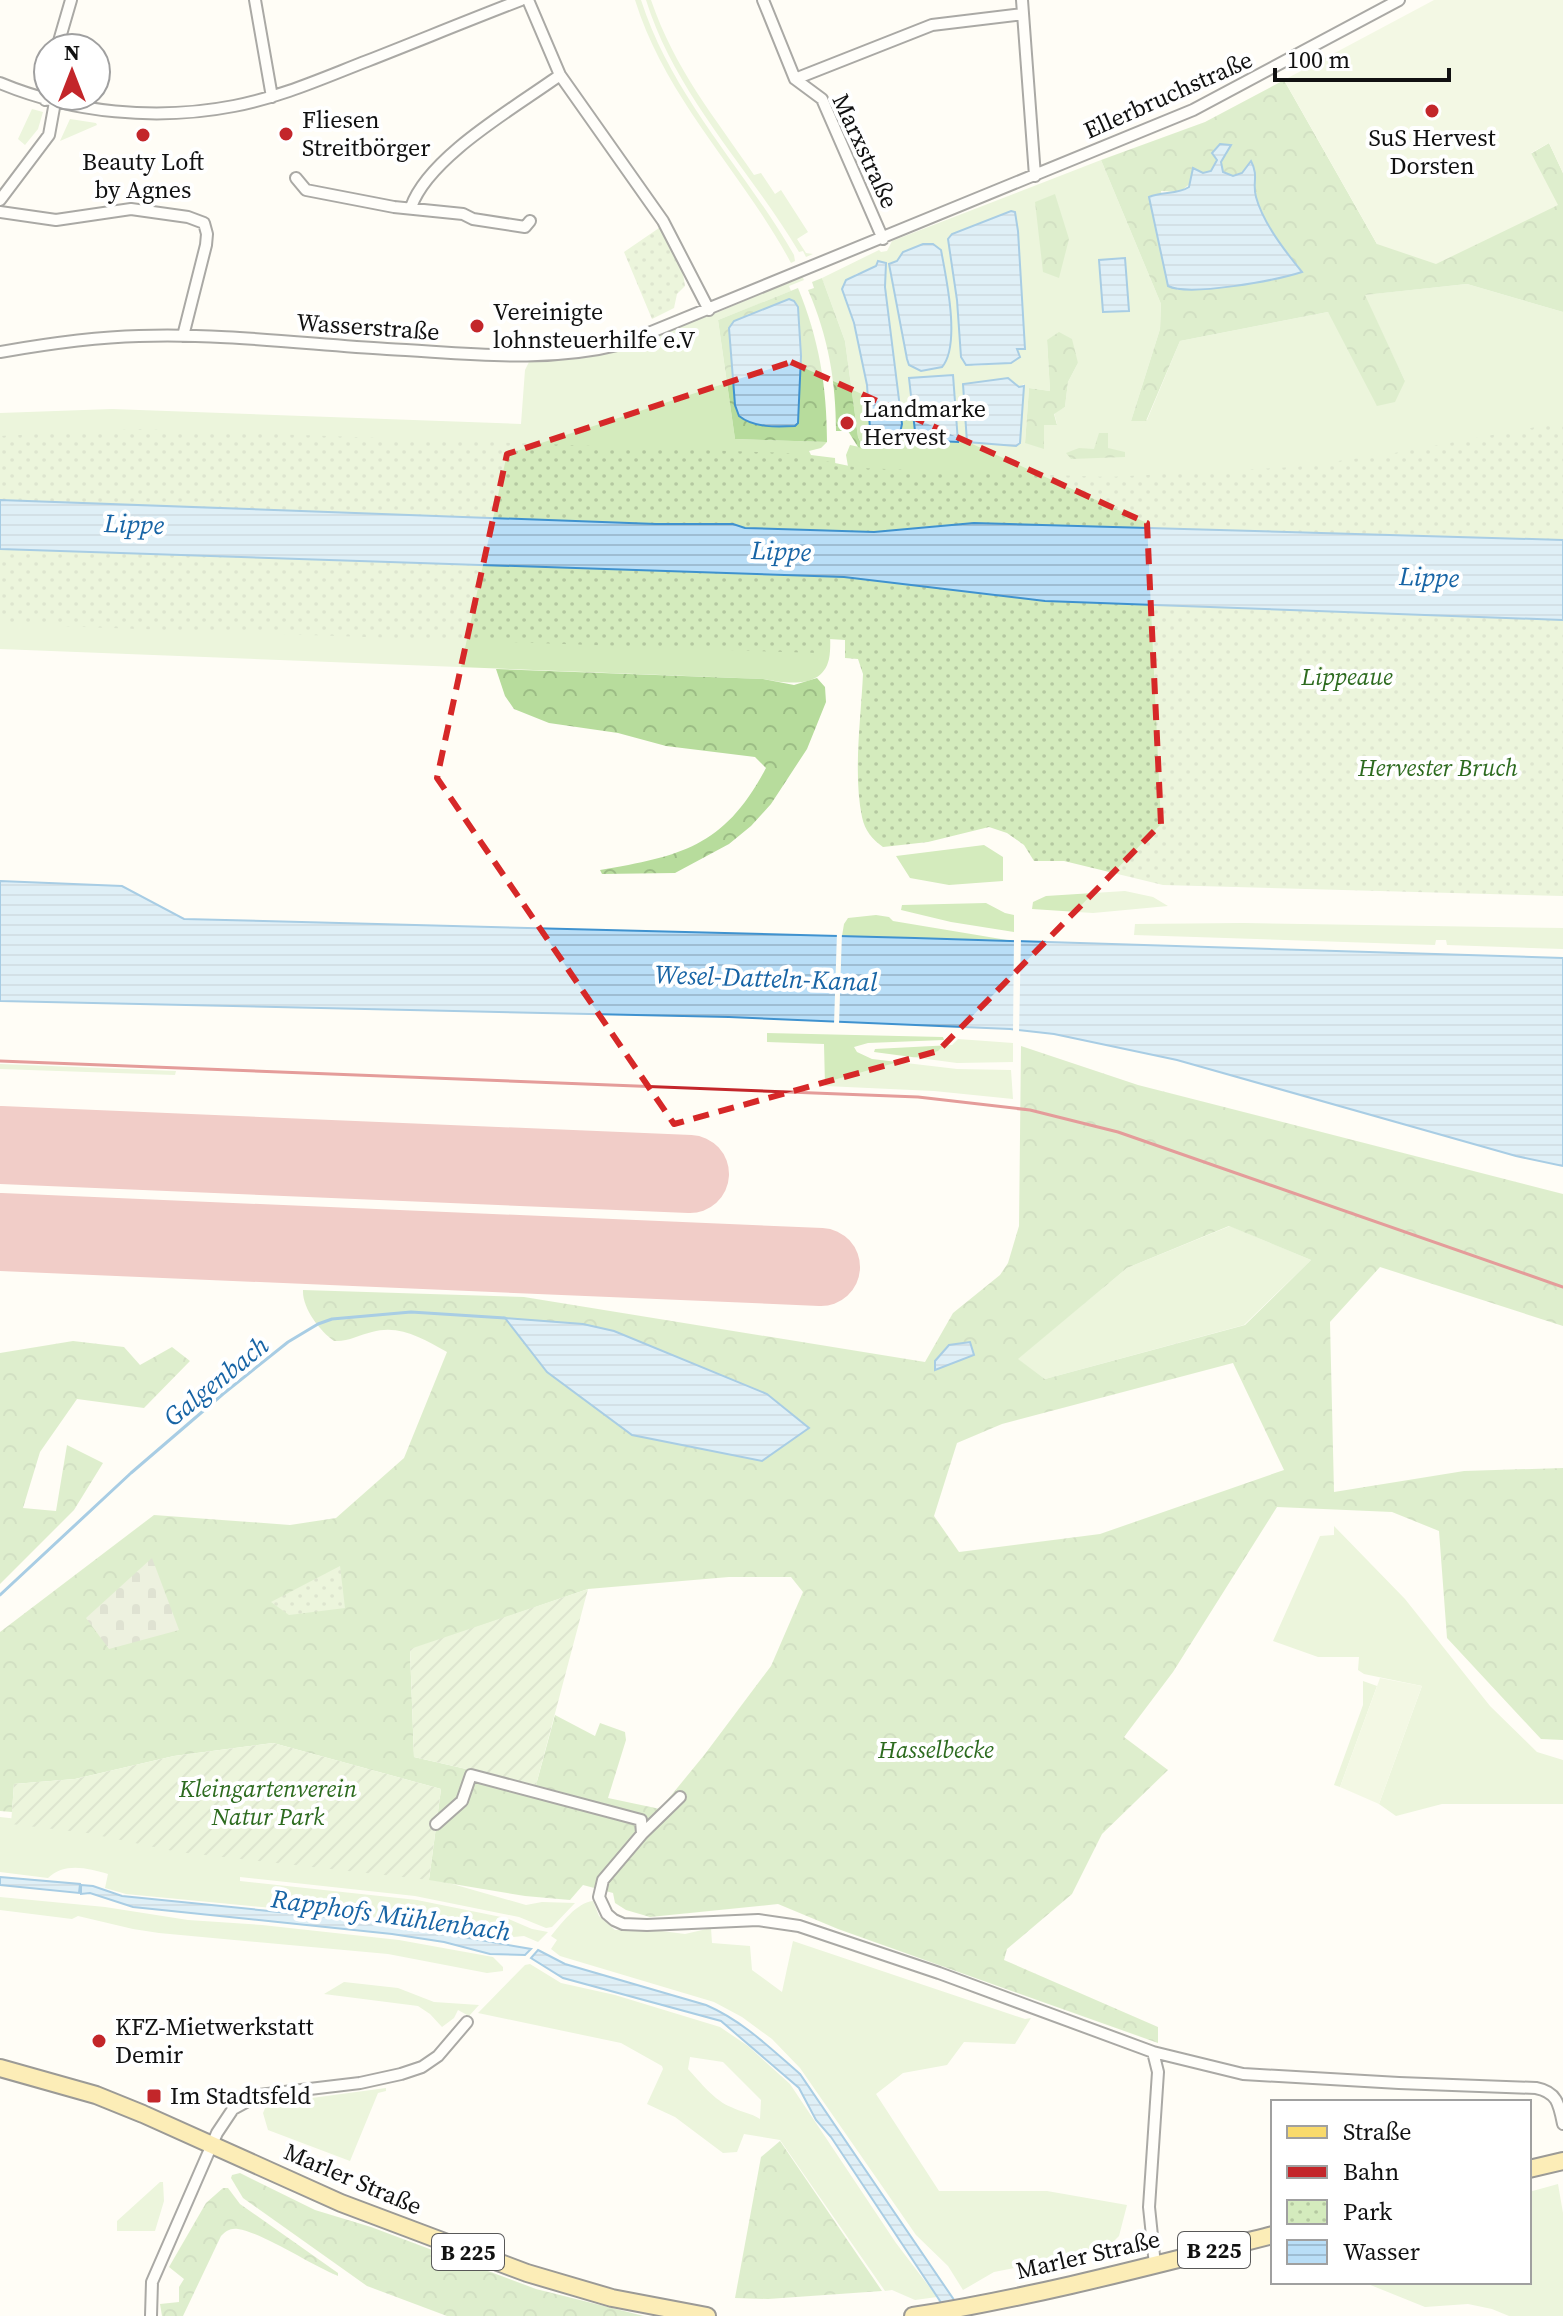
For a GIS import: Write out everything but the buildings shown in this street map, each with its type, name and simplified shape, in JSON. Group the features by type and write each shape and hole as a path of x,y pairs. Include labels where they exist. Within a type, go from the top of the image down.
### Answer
{"main road":[{"name":"Marler Straße","path":"0,2068 96,2095 214,2144 341,2203 527,2273 612,2298 707,2316"},
{"path":"1531,2169 1563,2161"},
{"name":"Marler Straße","path":"913,2316 1014,2297 1271,2236"}],"street":[{"path":"62,32 71,0"},
{"path":"255,0 272,97"},
{"path":"112,110 158,112 221,108 272,97 521,0"},
{"path":"528,0 560,75 663,221 709,310"},
{"name":"Marxstraße","path":"763,0 795,79 822,99 883,239"},
{"path":"1022,0 1035,176"},
{"name":"Ellerbruchstraße","path":"1035,176 1193,110 1399,0"},
{"path":"795,79 932,25 1023,14"},
{"path":"411,207 432,171 481,131 560,75"},
{"path":"0,83 32,95"},
{"path":"0,200 49,135 50,112"},
{"name":"Wasserstraße","path":"0,352 87,339 183,336 523,357 588,353 622,344 709,310 1035,176"},
{"path":"296,178 306,190 394,207 411,207 525,227 530,221"},
{"path":"0,212 56,220 131,209 188,217 204,223 206,245 183,336"},
{"path":"436,1824 462,1801 471,1775 641,1820 642,1834"},
{"path":"680,1797 642,1834 600,1885 602,1906 614,1920 623,1924 647,1925 758,1920 799,1926 939,1973 1153,2052 1258,2076 1542,2089 1554,2095 1559,2103 1563,2124"},
{"path":"151,2316 152,2282 233,2109 259,2095 360,2083 422,2067 438,2056 467,2022"},
{"path":"1153,2052 1158,2072 1149,2207 1155,2265"}],"highlighted area":[{"path":"791,362 1147,523 1161,824 938,1051 674,1124 437,778 507,454"}],"green space":[{"path":"635,0 641,0 654,35 690,100 774,223 795,261 791,263 751,198 685,103 649,36"},
{"path":"646,0 651,0 672,49 696,92 754,175 761,173 775,194 781,190 808,232 797,239 806,253 813,254 806,257 803,251 799,252 694,100 659,35"},
{"name":"SuS Hervest Dorsten","path":"1434,0 1563,0 1563,173 1549,143 1531,153 1558,205 1436,264 1377,244 1284,80"},
{"path":"1284,80 1377,244 1549,143 1563,173 1563,312 1467,284 1365,295 1405,381 1395,402 1377,406 1328,312 1180,341 1146,421 1131,421 1160,329 1161,304 1101,160 1205,122","holes":["1227,154 1220,162 1223,172 1233,176 1242,173 1250,162 1261,212 1302,271 1256,283 1177,290 1161,191 1180,192 1203,173 1211,171 1217,160"]},
{"path":"32,109 32,112 43,112 38,129 25,145 18,139"},
{"path":"70,119 96,123 97,125 60,141"},
{"path":"1101,160 1161,304 1160,329 1131,421 1147,420 1180,341 1328,312 1405,381 1364,295 1467,284 1563,312 1563,451 1452,499 849,472 846,455 850,445 864,448 858,437 845,341 822,278 879,250 887,251 892,241","holes":["1015,212 1025,349 1017,349 1011,363 974,366 962,361 955,283","941,250 949,307 909,365 889,263 901,256","878,261 886,263 885,287 902,424 900,433 874,432 871,426 862,358 842,289 856,274 877,266","1047,340 1078,363 1068,382 1065,407 1054,413 1057,424 1043,425 1025,443 1029,388 1050,391","1008,378 1019,387 1024,384 1020,443 967,442 963,384"]},
{"path":"1055,194 1069,239 1059,278 1043,272 1035,202"},
{"path":"659,228 682,268 685,286 677,294 674,308 652,319 624,252"},
{"path":"802,276 804,280 789,286 791,291 718,320 735,439 827,442 821,448 809,451 811,455 835,458 836,480 0,500 0,413 112,409 521,424 525,370 529,362 585,358 614,351 721,311"},
{"path":"822,278 845,341 858,437 864,449 858,447 848,431 836,431 830,359 808,290 814,288 812,282"},
{"path":"798,288 820,364 827,442 735,439 718,320"},
{"path":"1059,332 1072,339 1078,363 1068,382 1065,407 1054,414 1057,425 1044,425 1044,449 1025,443 1029,388 1050,391 1047,340"},
{"name":"Lippeaue","path":"1563,422 1563,896 1163,885 1064,861 1034,861 1024,845 1007,833 989,827 928,842 883,847 870,834 862,817 858,764 863,674 858,659 845,658 845,640 829,639 827,650 820,653 0,624 0,436 138,429 787,453 859,468 1109,477 1295,467 1389,454"},
{"path":"1099,433 1108,433 1108,448 1125,452 1125,457 1071,459 1066,453 1079,448 1094,449"},
{"path":"0,549 830,626 830,655 819,676 792,683 763,679 0,649"},
{"path":"496,669 763,679 794,685 817,678 825,687 826,702 807,749 771,804 729,844 675,873 602,874 600,870 678,852 717,831 734,815 766,768 755,757 666,746 618,733 549,723 514,709 505,696"},
{"path":"984,845 1003,857 1003,881 949,885 910,878 896,856"},
{"path":"1125,891 1153,897 1168,906 1093,913 1032,909 1033,902 1046,896"},
{"path":"986,903 1014,915 1014,932 901,910 902,905"},
{"path":"889,917 893,921 1007,940 842,936 848,918"},
{"path":"1135,924 1563,928 1563,949 1447,945 1446,940 1436,940 1435,945 1134,935"},
{"path":"767,1033 943,1037 944,1040 868,1043 854,1047 857,1052 872,1059 957,1069 1011,1070 1013,1099 934,1091 825,1086 824,1044 767,1042"},
{"path":"958,1039 1013,1043 1013,1062 957,1063 874,1052 875,1049 952,1045"},
{"name":"Hasselbecke","path":"1021,1046 1138,1085 1563,1194 1563,1326 1380,1267 1330,1322 1334,1492 1464,1471 1563,1468 1563,1740 1541,1739 1447,1638 1439,1531 1392,1512 1277,1507 1173,1672 1124,1737 1168,1770 1102,1834 1072,1894 1007,1949 1004,1960 1158,2027 1158,2043 838,1929 778,1904 650,1917 626,1910 615,1903 613,1893 583,1885 570,1900 429,1880 441,1789 273,1743 174,1756 75,1779 14,1784 12,1812 0,1811 0,1632 154,1515 290,1525 336,1518 404,1458 447,1352 411,1334 392,1330 334,1341 313,1318 305,1304 303,1290 524,1297 925,1362 953,1313 1000,1275 1008,1263 1019,1226","holes":["1229,1226 1311,1260 1245,1325 1045,1379 1018,1359 1127,1268","1233,1363 1284,1470 1100,1534 959,1552 934,1516 957,1443 1002,1424","729,1577 791,1577 803,1592 771,1666 660,1809 608,1798 626,1740 625,1732 600,1723 595,1736 555,1715 536,1785 414,1757 410,1650 588,1589"]},
{"path":"0,1064 176,1071 175,1075 0,1069"},
{"path":"1230,1226 1311,1260 1244,1325 1045,1379 1017,1359 1127,1268"},
{"path":"73,1341 124,1347 140,1365 172,1347 190,1361 144,1408 77,1399 40,1452 23,1508 56,1511 67,1445 103,1463 74,1510 0,1584 0,1353"},
{"path":"1334,1526 1405,1599 1490,1706 1537,1752 1563,1760 1563,1804 1442,1804 1396,1816 1379,1804 1422,1686 1364,1674 1358,1670 1359,1657 1318,1657 1273,1641 1320,1536 1334,1535"},
{"path":"152,1558 179,1630 109,1649 86,1618"},
{"path":"340,1566 345,1608 289,1615 271,1602"},
{"name":"Kleingartenverein Natur Park","path":"588,1589 536,1785 414,1757 410,1649"},
{"path":"1380,1678 1422,1686 1379,1804 1340,1787"},
{"path":"1363,1681 1377,1686 1340,1787 1334,1785 1363,1705"},
{"name":"Kleingartenverein Natur Park","path":"273,1743 441,1789 429,1880 178,1852 87,1833 11,1824 14,1784 75,1779 174,1756"},
{"path":"0,1817 89,1827 428,1877 526,1905 575,1903 552,1927 546,1928 519,1917 415,1896 240,1877 240,1881 417,1900 506,1918 548,1932 538,1942 524,1936 501,1938 437,1924 126,1894 105,1888 108,1874 84,1868 61,1870 48,1878 0,1872"},
{"path":"0,1897 105,1907 188,1920 399,1940 493,1957 503,1971 487,1973 388,1954 159,1933 78,1916 72,1919 0,1910"},
{"path":"593,1901 599,1916 615,1930 685,1934 711,1928 712,1943 750,1946 752,1970 782,1992 793,1941 1025,2019 1031,2018 1015,2044 964,2042 947,2065 903,2073 876,2094 939,2191 1047,2191 1127,2205 1119,2236 1111,2244 1092,2253 994,2272 963,2290 948,2266 916,2235 800,2068 772,2039 742,2017 714,2002 560,1956 551,1949 557,1940 551,1936 565,1920 581,1905"},
{"path":"530,1964 561,1983 615,1995 720,2027 748,2046 790,2084 896,2243 937,2297 915,2300 892,2290 885,2291 780,2140 744,2134 737,2152 723,2153 675,2117 647,2104 662,2066 621,2043 478,2013 525,1965","holes":["690,2057 723,2062 761,2100 760,2119 719,2100 688,2069"]},
{"path":"344,1982 398,1988 434,2002 479,2005 469,2016 458,2010 454,2018 442,2027 418,2006 324,1994"},
{"path":"386,2088 386,2091 378,2093 350,2161 268,2130 263,2113 267,2104"},
{"path":"780,2141 882,2291 768,2299 735,2298 761,2157"},
{"path":"240,2173 315,2210 371,2227 536,2289 644,2316 447,2316 367,2286 243,2198 231,2178"},
{"path":"163,2182 164,2201 155,2231 117,2231 117,2221"},
{"path":"1558,2184 1563,2213 1563,2316 1509,2316 1468,2304 1425,2307 1368,2284 1531,2284 1531,2191"},
{"path":"223,2188 228,2188 240,2204 338,2273 338,2276 260,2236 230,2229 221,2236 183,2316 162,2316 160,2304 179,2302 179,2287 184,2279 169,2267 206,2203"}],"water":[{"path":"1220,144 1231,145 1221,162 1223,172 1233,176 1242,173 1251,161 1255,171 1256,197 1264,217 1302,272 1213,289 1168,286 1149,197 1189,187 1193,168 1203,173 1211,171 1217,160 1212,153"},
{"path":"1015,212 1018,231 1025,349 1017,349 1020,357 1011,363 966,365 961,357 948,239 952,234"},
{"path":"923,244 933,244 941,250 949,293 951,343 942,367 921,371 909,365 907,359 889,264 897,261 903,252"},
{"path":"1125,258 1129,311 1103,312 1099,260"},
{"path":"878,261 886,263 885,287 902,424 900,433 874,432 870,429 867,385 854,323 842,289 846,280 876,266"},
{"path":"789,299 798,307 801,356 798,423 795,426 759,425 739,416 735,405 729,328 734,321"},
{"path":"953,375 958,442 916,440 909,378"},
{"path":"1008,378 1019,387 1024,386 1020,443 1016,446 967,442 963,384"},
{"name":"Lippe","path":"0,500 656,524 733,524 745,528 874,532 974,523 1563,540 1563,620 1045,601 844,577 0,549"},
{"name":"Wesel-Datteln-Kanal","path":"0,881 122,886 184,919 1563,958 1563,1166 1516,1156 1177,1060 1054,1034 1010,1029 729,1017 0,1001"},
{"path":"505,1318 583,1324 614,1331 767,1394 809,1428 762,1461 632,1435 547,1372"},
{"path":"970,1342 974,1355 935,1370 935,1361 949,1345"},
{"path":"0,1877 80,1884 79,1893 0,1885"},
{"path":"81,1885 122,1896 378,1922 531,1949 525,1955 490,1954 444,1942 392,1934 133,1907 90,1893 81,1894"},
{"path":"538,1950 565,1964 706,2005 732,2019 767,2045 800,2074 965,2316 950,2316 831,2137 816,2120 799,2088 721,2021 563,1978 531,1958"}],"pier":[{"path":"837,932 842,932 839,1025 834,1025"},
{"path":"1014,937 1021,937 1019,1034 1013,1034"}],"waterway":[{"name":"Galgenbach","path":"0,1595 131,1473 223,1394 288,1342 318,1324 332,1319 411,1312 505,1318"}],"runway":[{"path":"0,1145 690,1174"},
{"path":"0,1232 821,1267"}],"railway":[{"path":"0,1061 918,1097 1030,1110 1118,1132 1563,1287"}],"place":[{"name":"SuS Hervest Dorsten","path":"1432,111"},
{"name":"Fliesen Streitbörger","path":"286,134"},
{"name":"Beauty Loft by Agnes","path":"143,135"},
{"name":"Vereinigte lohnsteuerhilfe e.V","path":"477,326"},
{"name":"Landmarke Hervest","path":"847,423"},
{"name":"KFZ-Mietwerkstatt Demir","path":"99,2041"},
{"name":"Im Stadtsfeld","path":"154,2096"}],"park label":[{"name":"Hervester Bruch","path":"1438,768"}],"water label":[{"name":"Rapphofs Mühlenbach","path":"391,1915"}]}
